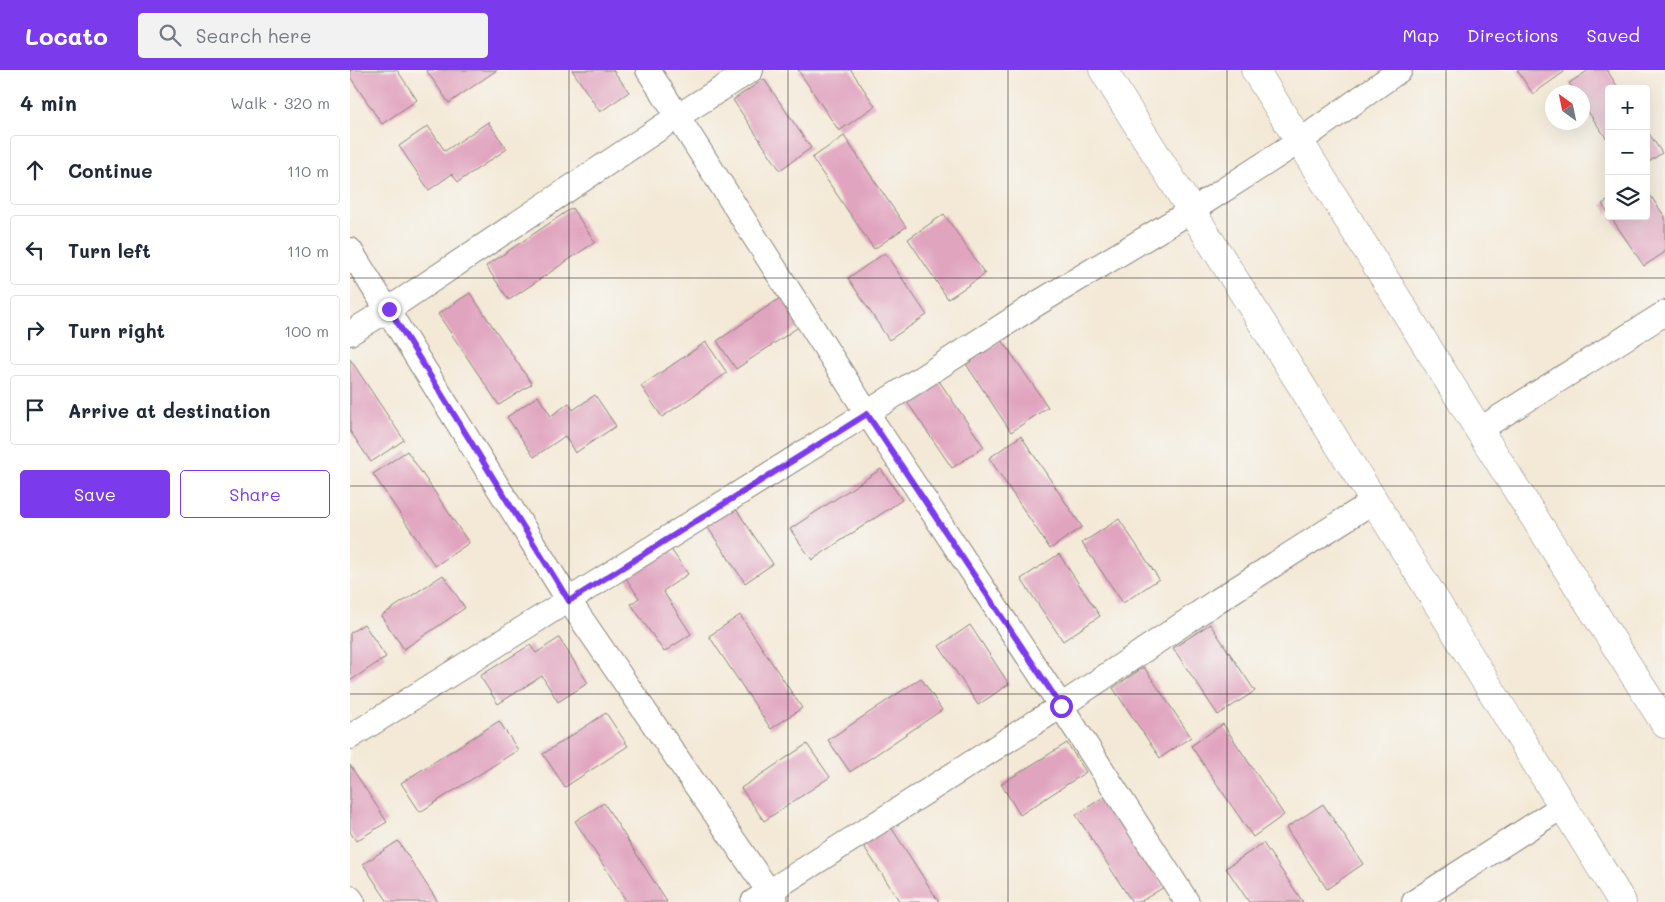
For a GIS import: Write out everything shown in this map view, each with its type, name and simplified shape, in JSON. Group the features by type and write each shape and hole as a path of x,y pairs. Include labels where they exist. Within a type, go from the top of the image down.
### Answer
{"highway":[{"path":"1103,70 1622,902"},
{"path":"1255,70 1665,724"}],"street":[{"path":"648,70 867,414 1061,706 1187,902"},
{"path":"350,334 678,116 751,70"},
{"path":"350,737 867,414 1038,303 1191,211 1300,141 1400,70"},
{"path":"350,250 389,309 569,601 766,898 1061,706 1217,601 1374,502"},
{"path":"1479,430 1665,313"},
{"path":"1414,902 1563,806"},
{"path":"350,898 353,902"}],"building":[{"path":"350,70 397,70 417,100 382,124 350,77"},
{"path":"426,70 497,70 449,103"},
{"path":"572,70 613,70 629,92 600,112"},
{"path":"798,70 851,70 875,106 839,131"},
{"path":"1517,70 1563,70 1564,72 1533,94"},
{"path":"1589,70 1607,70 1616,85 1605,85 1605,136 1590,115 1590,85 1571,85 1569,83"},
{"path":"764,79 811,148 780,170 733,100"},
{"path":"488,122 507,149 458,182 452,174 429,190 399,146 428,126 445,151"},
{"path":"1650,135 1662,153 1650,161"},
{"path":"844,136 906,227 874,249 812,158"},
{"path":"1650,195 1665,217 1665,252 1644,266 1613,220 1650,220"},
{"path":"572,208 595,242 509,300 486,266"},
{"path":"944,214 985,274 948,299 908,239"},
{"path":"885,253 927,315 889,340 848,278"},
{"path":"470,293 532,384 499,405 438,314"},
{"path":"783,296 803,324 736,369 717,341"},
{"path":"1002,340 1048,407 1011,432 966,364"},
{"path":"706,342 727,373 662,417 641,386"},
{"path":"350,359 404,440 371,462 350,431"},
{"path":"937,378 984,447 952,468 905,399"},
{"path":"595,395 616,426 575,453 565,436 534,457 507,417 538,396 551,416 569,403 573,410"},
{"path":"1021,436 1082,527 1050,549 989,458"},
{"path":"407,451 469,543 435,566 373,474"},
{"path":"881,469 902,500 812,560 790,529"},
{"path":"732,503 773,564 745,583 704,522"},
{"path":"1119,519 1159,579 1123,603 1082,543"},
{"path":"668,545 688,574 663,591 691,634 664,652 631,604 639,598 624,575"},
{"path":"1059,554 1100,616 1063,641 1021,579"},
{"path":"443,575 465,608 404,649 381,616"},
{"path":"740,615 802,708 771,729 709,636"},
{"path":"364,624 386,657 350,681 350,633"},
{"path":"1210,624 1255,691 1218,715 1173,648"},
{"path":"970,625 1009,684 978,705 939,646"},
{"path":"559,638 588,683 558,702 542,676 498,704 480,676 530,645 536,653"},
{"path":"1144,667 1191,737 1160,758 1113,688"},
{"path":"921,678 942,710 850,772 828,740"},
{"path":"606,713 628,746 565,787 543,754"},
{"path":"499,721 518,750 420,812 401,783"},
{"path":"1223,724 1284,815 1253,837 1191,746"},
{"path":"1067,743 1086,772 1020,815 1001,784"},
{"path":"807,744 830,777 764,821 741,788"},
{"path":"350,765 387,822 356,841 350,832"},
{"path":"1105,796 1164,887 1140,902 1132,902 1076,815"},
{"path":"604,803 667,902 627,902 575,821"},
{"path":"1323,804 1363,864 1327,889 1286,828"},
{"path":"891,827 939,902 900,902 863,845"},
{"path":"398,841 438,902 388,902 363,864"},
{"path":"1263,843 1303,902 1249,902 1226,868"}],"route":[{"path":"389,309 569,601 867,414 1061,706"}]}
